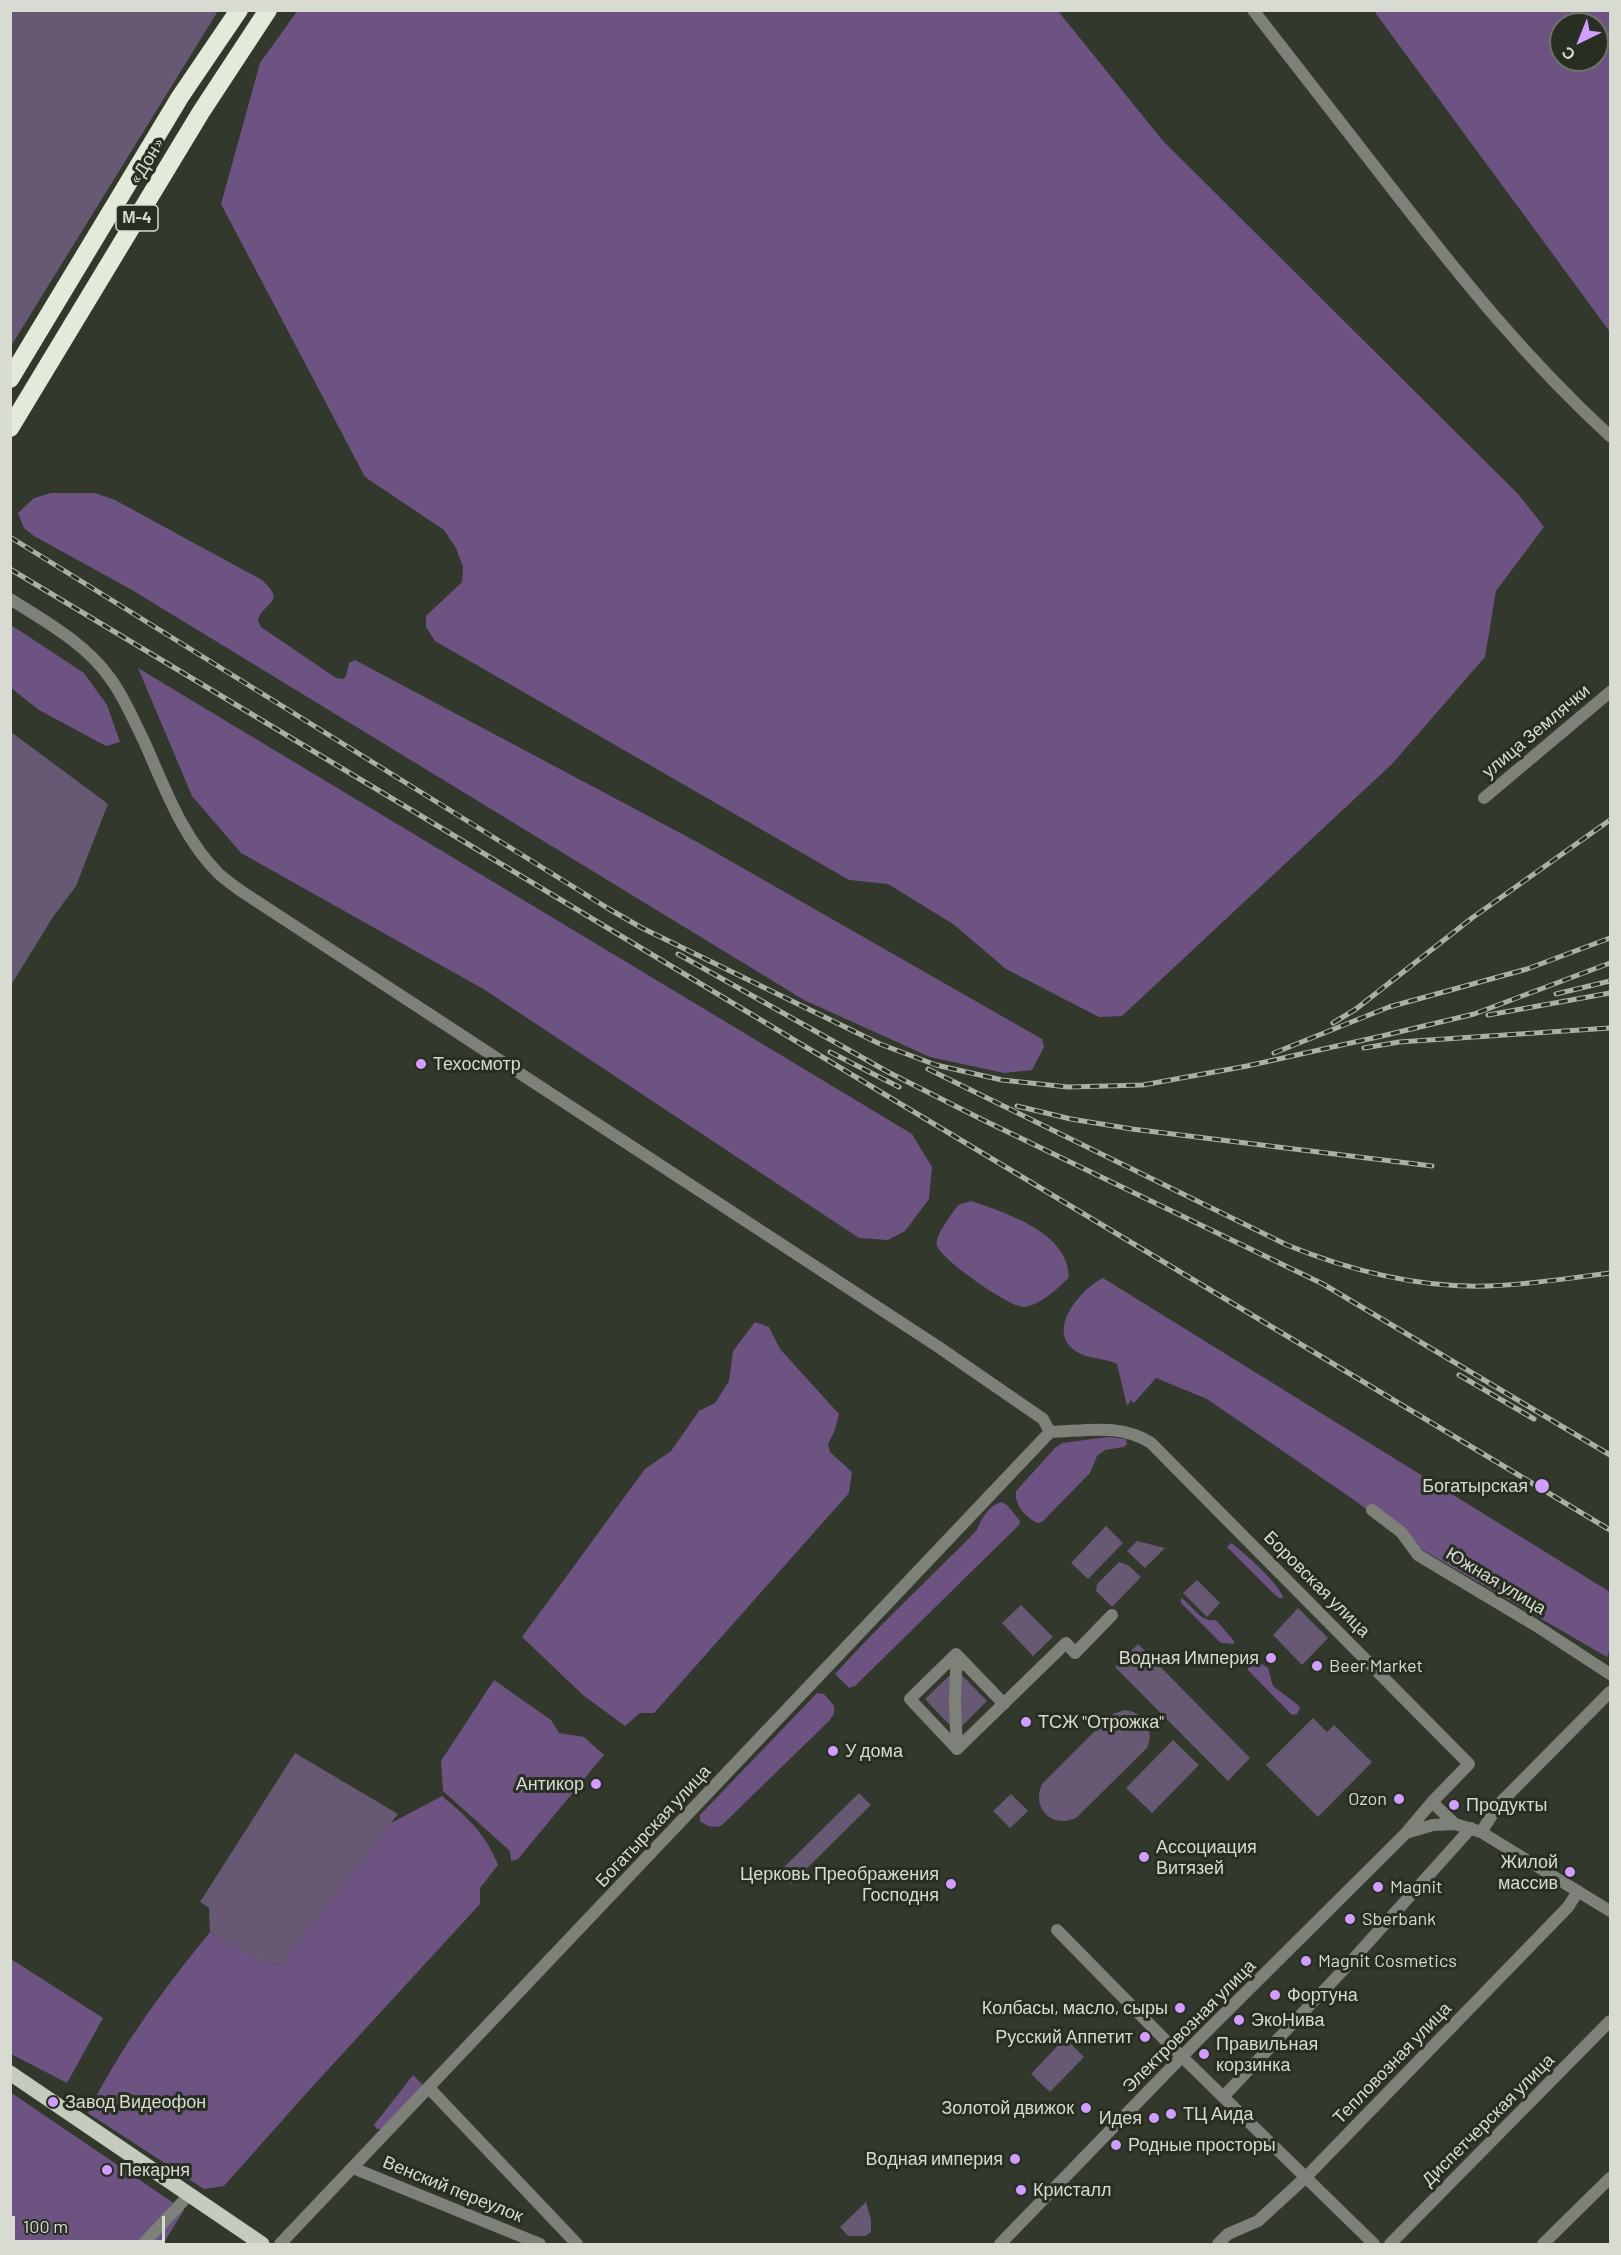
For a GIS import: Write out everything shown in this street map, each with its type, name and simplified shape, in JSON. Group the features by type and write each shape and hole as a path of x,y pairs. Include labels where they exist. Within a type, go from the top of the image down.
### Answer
{"highway":[{"name":"«Дон»","path":"10,379 180,97 239,10"},
{"name":"«Дон»","path":"10,428 201,112 268,10"}],"main road":[{"path":"10,2073 262,2244"}],"street":[{"path":"1253,10 1451,266 1500,324 1574,403 1611,436"},
{"path":"10,599 62,632 88,654 110,678 132,716 177,814 199,850 226,880 285,921 937,1346 1043,1419 1050,1432"},
{"name":"улица Землячки","path":"1484,798 1611,692"},
{"name":"Боровская улица","path":"1050,1432 1120,1430 1137,1434 1151,1443 1469,1764 1432,1802"},
{"name":"Богатырская улица","path":"280,2244 1050,1432"},
{"name":"Южная улица","path":"1372,1510 1401,1532 1418,1555 1535,1625 1611,1674"},
{"path":"957,1749 1066,1643 1075,1653 1112,1615"},
{"path":"957,1749 910,1699 956,1654 1004,1704"},
{"path":"957,1749 956,1669 963,1662"},
{"path":"1223,2097 1500,1803 1611,1692"},
{"path":"1432,1802 1455,1824"},
{"name":"Электровозная улица","path":"1000,2244 1182,2057 1405,1834 1432,1802"},
{"path":"1405,1834 1433,1825 1455,1824 1476,1830 1611,1911"},
{"name":"Тепловозная улица","path":"1218,2244 1228,2234 1258,2221 1306,2177 1568,1907 1578,1891"},
{"path":"1057,1930 1182,2057 1374,2244"},
{"name":"Диспетчерская улица","path":"1390,2244 1611,2021"},
{"path":"429,2088 577,2244"},
{"name":"Венский переулок","path":"353,2168 540,2244"},
{"path":"1543,2244 1611,2178"},
{"path":"143,2244 189,2195"}],"shaded area":[{"path":"298,10 1058,11 1163,141 1519,495 1544,527 1496,591 1485,657 1392,764 1122,1016 1099,1017 1006,969 953,924 888,884 849,880 435,641 426,627 426,616 462,582 463,567 456,548 444,530 365,477 221,204 260,63"},
{"path":"10,11 218,11 11,346"},
{"path":"1374,11 1610,11 1610,332"},
{"path":"51,493 95,493 115,500 262,580 273,594 273,598 258,621 261,627 336,678 343,679 349,663 355,660 699,843 1042,1039 1044,1047 1032,1070 1004,1073 930,1057 804,1000 132,590 34,536 24,528 18,513 34,498"},
{"path":"11,625 84,673 107,705 120,742 106,746 39,710 11,688"},
{"path":"138,668 912,1134 932,1167 929,1199 905,1231 888,1240 859,1238 485,990 241,853 192,796"},
{"path":"11,732 108,804 76,886 53,917 11,985"},
{"path":"971,1201 1017,1218 1047,1236 1066,1261 1069,1277 1042,1300 1023,1307 1004,1299 962,1271 942,1253 937,1242 944,1225 958,1205"},
{"path":"1103,1278 1610,1592 1610,1648 1607,1657 1402,1538 1357,1502 1207,1399 1156,1378 1134,1403 1131,1400 1127,1406 1117,1364 1078,1353 1066,1340 1064,1330 1070,1309 1077,1299"},
{"path":"755,1322 769,1327 780,1349 839,1414 828,1444 830,1452 852,1472 849,1493 654,1713 640,1713 625,1726 584,1696 522,1637 645,1469 671,1451 699,1411 715,1403 729,1381 733,1351"},
{"path":"1108,1437 1126,1439 1127,1444 1124,1447 1105,1450 1097,1456 1090,1473 1042,1522 1038,1523 1025,1514 1017,1501 1016,1491 1055,1448 1062,1443"},
{"path":"1002,1502 1020,1521 1019,1525 855,1686 849,1688 835,1674 977,1530 989,1509"},
{"path":"1106,1526 1123,1543 1088,1579 1071,1563"},
{"path":"1137,1541 1165,1548 1145,1568 1127,1551"},
{"path":"1231,1543 1252,1560 1276,1586 1283,1598 1279,1598 1272,1592 1227,1547"},
{"path":"1119,1562 1128,1565 1141,1577 1112,1607 1096,1591 1097,1584"},
{"path":"1197,1580 1220,1603 1207,1617 1183,1593"},
{"path":"1181,1598 1205,1619 1216,1620 1234,1644 1221,1643 1181,1603"},
{"path":"1021,1605 1053,1637 1033,1656 1002,1623"},
{"path":"1298,1608 1328,1638 1302,1665 1273,1635"},
{"path":"1138,1644 1250,1758 1228,1781 1115,1667"},
{"path":"1262,1664 1268,1668 1273,1686 1298,1705 1300,1708 1297,1714 1291,1714 1247,1669"},
{"path":"956,1669 987,1701 956,1732 925,1699"},
{"path":"494,1680 551,1720 559,1733 584,1737 604,1755 518,1859 511,1861 510,1851 443,1791 441,1761"},
{"path":"817,1693 824,1694 834,1706 834,1714 829,1721 722,1825 716,1827 700,1821 700,1815"},
{"path":"1125,1710 1138,1715 1146,1723 1150,1735 1147,1748 1076,1818 1059,1821 1046,1814 1039,1801 1042,1784 1108,1718"},
{"path":"1313,1718 1327,1732 1334,1725 1372,1762 1318,1817 1266,1765"},
{"path":"1173,1740 1199,1765 1152,1813 1126,1788"},
{"path":"295,1753 398,1814 281,1965 266,1964 210,1932 209,1908 200,1902"},
{"path":"859,1793 871,1805 791,1884 779,1872"},
{"path":"1011,1794 1028,1811 1010,1828 993,1811"},
{"path":"442,1796 460,1811 482,1835 498,1865 480,1888 480,1904 224,2186 204,2189 88,2113 114,2065 144,2019 210,1932 266,1964 281,1965 391,1823"},
{"path":"11,1959 103,2018 67,2083 11,2054"},
{"path":"1065,2038 1084,2057 1050,2092 1031,2074"},
{"path":"413,2075 423,2085 381,2129 377,2129 374,2125"},
{"path":"10,2092 184,2210 163,2244 11,2244"},
{"path":"866,2202 871,2220 871,2232 866,2236 848,2236 840,2227"}],"railway":[{"path":"10,537 642,928 880,1044 936,1065 1002,1080 1068,1087 1143,1085 1247,1066 1474,1014 1610,963"},
{"path":"10,569 1610,1530"},
{"path":"1333,1023 1356,1009 1472,918 1610,820"},
{"path":"1274,1053 1389,1007 1527,969 1610,938"},
{"path":"678,954 888,1072 1323,1284 1610,1455"},
{"path":"1556,994 1610,981"},
{"path":"1488,1015 1610,993"},
{"path":"1364,1048 1399,1042 1610,1028"},
{"path":"830,1052 899,1087"},
{"path":"928,1069 1287,1245 1336,1263 1410,1281 1461,1286 1518,1284 1610,1273"},
{"path":"1017,1106 1071,1119 1132,1129 1432,1166"},
{"path":"1459,1375 1534,1419"}],"place":[{"name":"Техосмотр","path":"421,1064"},
{"name":"Богатырская","path":"1542,1486"},
{"name":"Водная Империя","path":"1271,1658"},
{"name":"Beer Market","path":"1317,1666"},
{"name":"ТСЖ \"Отрожка\"","path":"1026,1722"},
{"name":"У дома","path":"833,1751"},
{"name":"Антикор","path":"596,1784"},
{"name":"Ozon","path":"1399,1799"},
{"name":"Продукты","path":"1454,1805"},
{"name":"Ассоциация Витязей","path":"1144,1857"},
{"name":"Жилой массив","path":"1570,1872"},
{"name":"Церковь Преображения Господня","path":"951,1884"},
{"name":"Magnit","path":"1378,1887"},
{"name":"Sberbank","path":"1350,1919"},
{"name":"Magnit Cosmetics","path":"1306,1961"},
{"name":"Фортуна","path":"1275,1995"},
{"name":"Колбасы, масло, сыры","path":"1180,2008"},
{"name":"ЭкоНива","path":"1239,2020"},
{"name":"Русский Аппетит","path":"1145,2037"},
{"name":"Правильная корзинка","path":"1204,2054"},
{"name":"Завод Видеофон","path":"53,2102"},
{"name":"Золотой движок","path":"1086,2108"},
{"name":"ТЦ Аида","path":"1171,2114"},
{"name":"Идея","path":"1154,2118"},
{"name":"Родные просторы","path":"1116,2145"},
{"name":"Водная империя","path":"1015,2159"},
{"name":"Пекарня","path":"107,2170"},
{"name":"Кристалл","path":"1021,2190"}]}
